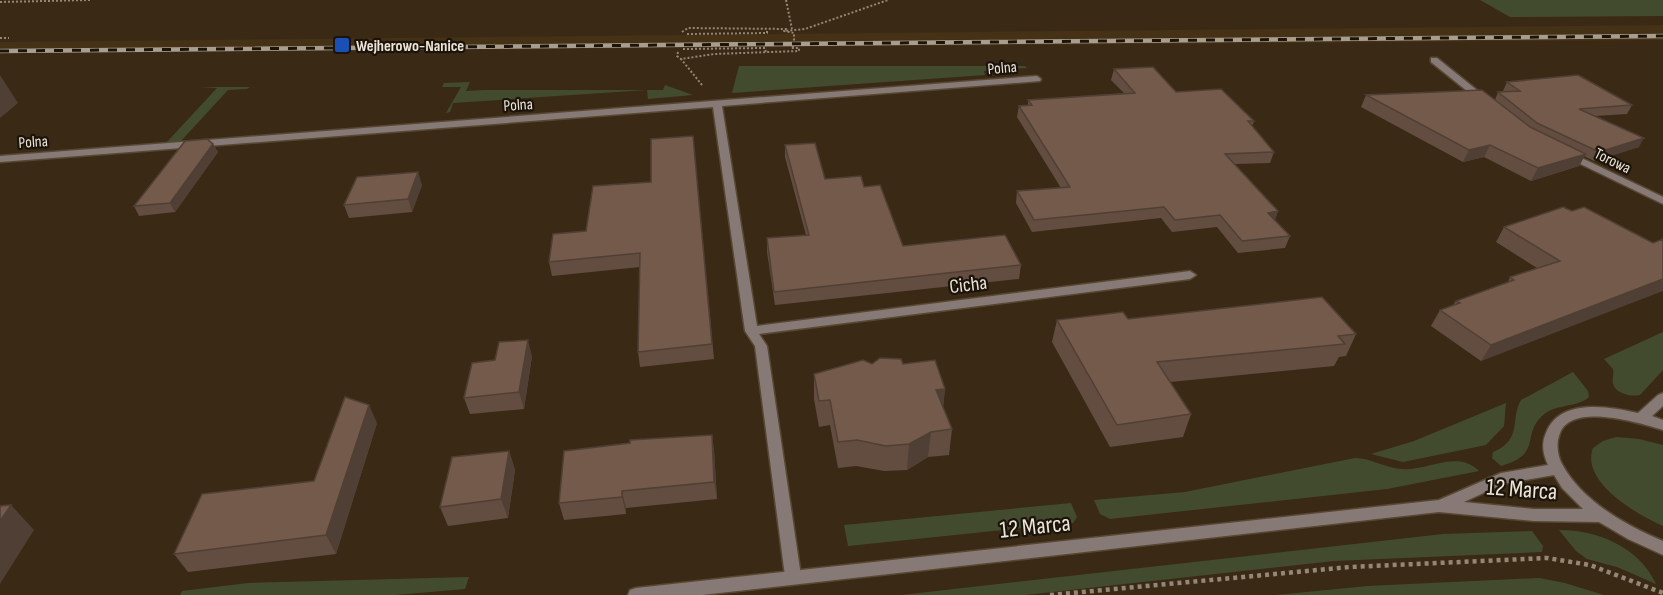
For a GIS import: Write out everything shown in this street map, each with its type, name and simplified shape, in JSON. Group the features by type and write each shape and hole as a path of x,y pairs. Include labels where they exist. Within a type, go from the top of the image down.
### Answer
{"street":[{"path":"1434,60 1490,105"},
{"name":"Polna","path":"0,159 1037,79"},
{"path":"717,104 750,331 760,346 794,576"},
{"name":"Torowa","path":"1559,150 1663,201"},
{"name":"Cicha","path":"750,331 1190,275"},
{"path":"1642,417 1663,398"},
{"path":"1663,424 1642,417 1612,412 1594,412 1564,418 1551,431 1549,448 1557,470 1575,492 1602,516 1626,531 1663,548"},
{"name":"12 Marca","path":"1439,506 1501,479 1557,470"},
{"name":"12 Marca","path":"636,595 1439,506 1534,515 1602,516"}],"path":[{"path":"0,2 91,0"},
{"path":"786,0 793,29"},
{"path":"682,32 688,28 805,29 888,0"},
{"path":"687,34 767,33 767,29"},
{"path":"681,59 799,51 799,48 791,48 794,46 794,33 784,33 793,29"},
{"path":"0,38 9,38"},
{"path":"683,49 765,48 766,52"},
{"path":"678,52 677,56 717,104"},
{"path":"1050,595 1339,567 1546,558 1590,565 1663,592"}],"shaded area":[{"path":"1663,25 1663,40 0,53 0,42"}],"green space":[{"path":"1480,0 1663,0 1663,16 1510,17"},
{"path":"739,66 1025,66 1027,68 984,71 985,75 732,93"},
{"path":"470,82 466,91 647,90 453,103 450,112 446,113 461,87 442,87 444,83"},
{"path":"665,85 693,95 648,99 647,90 663,90"},
{"path":"199,87 250,87 228,90 181,141 202,140 166,143 217,88"},
{"path":"1663,332 1663,370 1640,395 1633,396 1617,390 1613,384 1613,369 1604,359"},
{"path":"1573,372 1588,391 1589,397 1579,403 1554,409 1542,416 1536,423 1527,450 1514,461 1501,466 1492,458 1493,452 1502,447 1512,435 1521,400"},
{"path":"1506,403 1504,426 1486,445 1403,462 1371,454 1414,441"},
{"path":"1616,437 1639,439 1663,445 1663,526 1614,496 1595,473 1591,461 1593,448 1603,441"},
{"path":"1355,458 1401,469 1452,461 1462,462 1479,471 1387,489 1110,519 1100,514 1094,500 1185,492"},
{"path":"1071,503 1077,517 1073,523 848,546 844,525"},
{"path":"1559,530 1588,533 1616,543 1639,560 1649,571 1656,584 1617,567 1587,559 1576,551"},
{"path":"1532,531 1543,546 1542,552 1334,561 1025,595 901,595 1443,534"},
{"path":"469,577 465,589 396,595 180,595 182,591 248,583"},
{"path":"1539,578 1604,595 1276,595 1368,586"}],"building":[{"path":"1153,67 1176,92 1221,89 1254,121 1248,121 1274,152 1225,154 1278,211 1268,213 1290,236 1242,241 1220,215 1175,220 1164,207 1034,220 1017,191 1070,187 1019,106 1032,105 1028,100 1135,93 1114,69"},
{"path":"1578,75 1632,105 1579,109 1644,138 1599,152 1537,123 1498,92 1520,91 1507,82"},
{"path":"1482,90 1530,127 1586,154 1538,168 1490,145 1469,150 1366,95"},
{"path":"693,136 712,344 638,352 640,253 549,262 553,234 586,231 593,186 651,182 651,139"},
{"path":"207,139 213,144 170,203 134,206 185,141"},
{"path":"815,143 825,179 861,176 864,187 880,185 903,246 1005,235 1021,265 774,292 767,238 809,235 785,145"},
{"path":"418,172 408,199 344,205 357,177"},
{"path":"1563,207 1572,211 1584,207 1653,243 1663,239 1663,279 1491,345 1440,310 1460,303 1456,301 1514,280 1510,277 1560,261 1504,227"},
{"path":"1322,297 1356,334 1338,336 1345,344 1157,362 1191,414 1117,425 1057,320 1123,312 1128,319"},
{"path":"528,340 519,392 464,398 472,363 495,360 499,342"},
{"path":"880,358 901,359 903,364 935,360 945,389 936,390 952,429 931,432 909,444 886,446 857,440 838,442 830,400 819,401 814,374 863,360 872,364"},
{"path":"345,397 369,405 326,535 174,554 202,494 314,481"},
{"path":"712,435 714,482 622,491 622,497 559,503 564,451 630,443 630,440"},
{"path":"509,451 501,499 440,507 452,457"},
{"path":"11,505 0,521 0,506"}],"railway":[{"path":"0,51 1663,36"}],"place":[{"name":"Wejherowo-Nanice","path":"342,45"}]}
